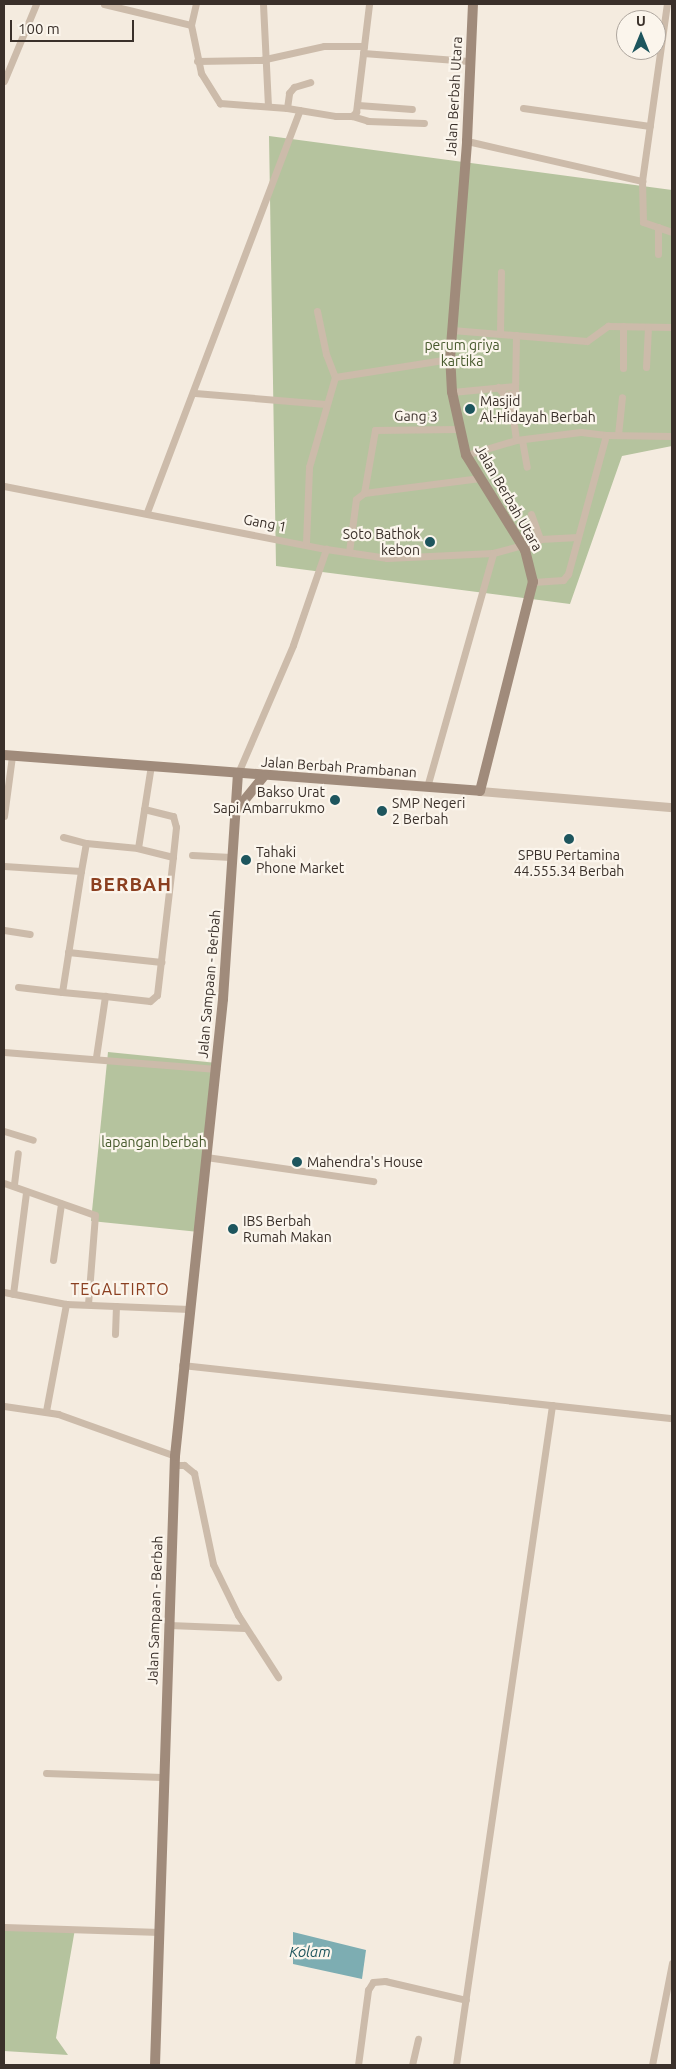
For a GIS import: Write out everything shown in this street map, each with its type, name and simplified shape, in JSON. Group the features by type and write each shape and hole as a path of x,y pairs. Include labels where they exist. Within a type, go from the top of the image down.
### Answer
{"main road":[{"name":"Jalan Berbah Utara","path":"472,4 466,141 450,359 452,392 458,429 466,456 523,548 533,582 480,791"},
{"name":"Jalan Berbah Prambanan","path":"8,756 150,765 264,776 480,791"},
{"name":"Jalan Sampaan - Berbah","path":"155,2065 160,1932 162,1777 174,1460 182,1365 227,957 231,857 238,773"},
{"path":"234,813 264,776"}],"street":[{"path":"4,81 36,4"},
{"path":"104,4 191,24"},
{"path":"196,4 191,24 198,61 206,85 220,103 287,108 352,116 363,120 424,123"},
{"path":"262,4 268,106"},
{"path":"352,116 358,105 369,4"},
{"path":"667,4 642,181 642,220 672,232"},
{"path":"198,61 261,60 265,57 313,51 324,46 469,61"},
{"path":"287,108 289,94 294,88 310,82"},
{"path":"358,105 412,109"},
{"path":"523,108 650,126"},
{"path":"147,512 300,110"},
{"path":"466,141 642,181"},
{"path":"658,226 658,254"},
{"path":"500,333 501,272"},
{"path":"306,543 309,466 335,377 326,354 316,311"},
{"path":"452,330 587,341 602,328 623,326 672,327"},
{"path":"622,368 623,326"},
{"path":"646,367 648,327"},
{"path":"510,396 515,393 516,335"},
{"path":"335,377 450,359"},
{"path":"452,392 514,386"},
{"path":"498,387 501,393 510,396"},
{"path":"195,393 326,404"},
{"path":"510,396 527,467"},
{"path":"618,435 622,398"},
{"name":"Gang 3","path":"364,493 375,430 458,429"},
{"path":"466,456 519,440 581,432 606,436 672,436"},
{"path":"533,582 566,577 606,436"},
{"path":"349,552 356,499 364,493 480,478"},
{"name":"Gang 1","path":"4,486 349,552 412,558 493,554 523,548 540,539"},
{"path":"532,514 540,539 578,538"},
{"path":"238,773 293,645 326,549"},
{"path":"427,787 493,554"},
{"path":"4,816 8,756"},
{"path":"138,848 150,765"},
{"name":"Jalan Berbah Prambanan","path":"480,791 672,807"},
{"path":"18,987 154,1000 158,991 176,827 173,816 144,809"},
{"path":"63,837 86,843 138,848 174,857"},
{"path":"62,992 86,843"},
{"path":"192,855 231,857"},
{"path":"4,866 81,871"},
{"path":"4,930 30,934"},
{"path":"68,952 161,962"},
{"path":"96,1057 105,996"},
{"path":"4,1052 96,1057 216,1069"},
{"path":"4,1131 33,1140"},
{"path":"14,1184 18,1153"},
{"path":"206,1157 373,1181"},
{"path":"4,1183 14,1184 26,1193 90,1212 97,1221 88,1304"},
{"path":"13,1294 26,1193"},
{"path":"52,1260 61,1204"},
{"path":"4,1292 66,1304 189,1309"},
{"path":"46,1411 66,1304"},
{"path":"115,1334 116,1306"},
{"path":"182,1365 672,1418"},
{"path":"456,2065 552,1405"},
{"path":"4,1406 46,1411 174,1460 194,1473 210,1558 244,1628 278,1677"},
{"path":"169,1625 244,1628"},
{"path":"46,1773 162,1777"},
{"path":"4,1927 160,1932"},
{"path":"652,2065 672,1964"},
{"path":"358,2065 368,1990 373,1982 385,1981 466,2000"},
{"path":"412,2065 418,2039"}],"green space":[{"name":"perum griya kartika","path":"269,136 672,190 672,446 622,456 570,604 276,566"},
{"name":"lapangan berbah","path":"108,1052 217,1063 199,1232 91,1221"},
{"path":"4,1928 75,1929 56,2038 68,2055 4,2051"}],"water":[{"name":"Kolam","path":"293,1932 366,1950 362,1979 293,1964"}],"place":[{"name":"Masjid Al-Hidayah Berbah","path":"470,409"},
{"name":"Soto Bathok kebon","path":"430,542"},
{"name":"Bakso Urat Sapi Ambarrukmo","path":"335,800"},
{"name":"SMP Negeri 2 Berbah","path":"382,811"},
{"name":"SPBU Pertamina 44.555.34 Berbah","path":"569,839"},
{"name":"Tahaki Phone Market","path":"246,860"},
{"name":"Mahendra's House","path":"297,1162"},
{"name":"IBS Berbah Rumah Makan","path":"233,1229"}],"district":[{"name":"BERBAH","path":"131,885"},
{"name":"TEGALTIRTO","path":"120,1289"}]}
